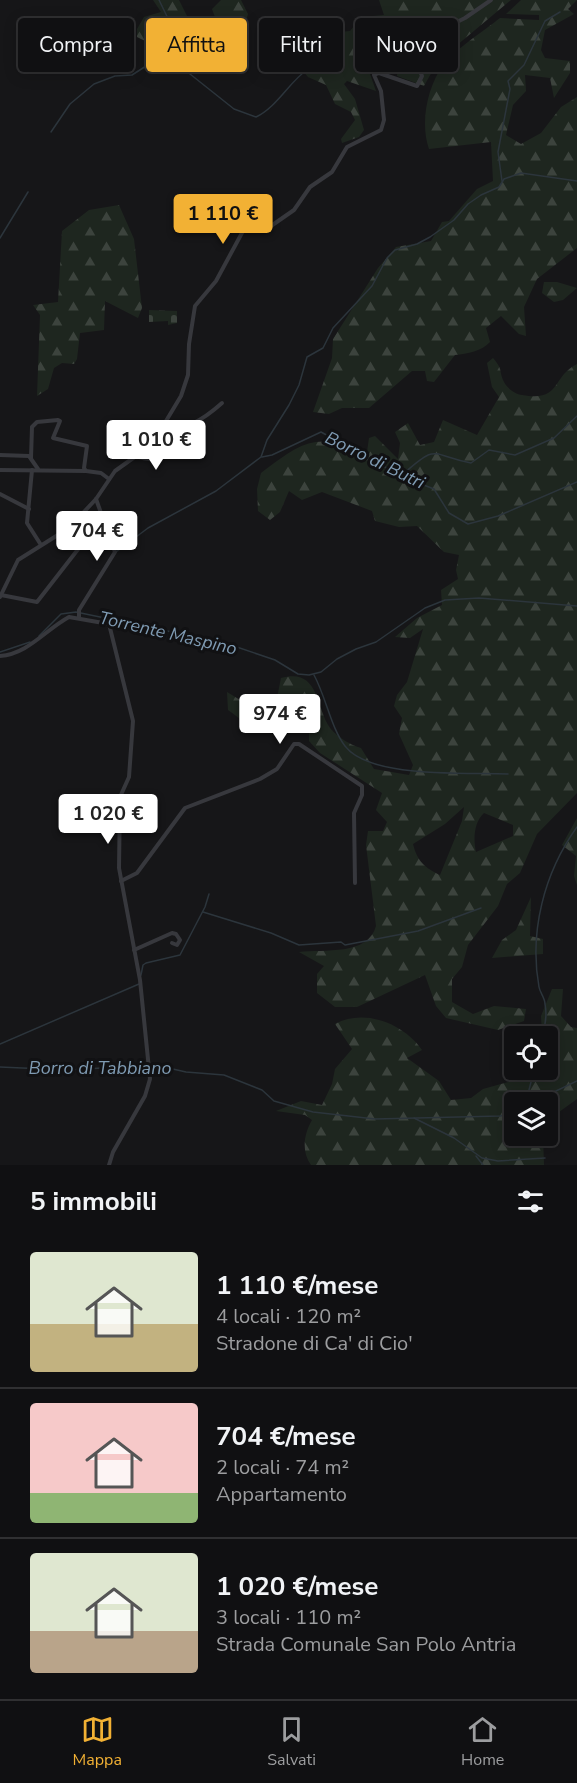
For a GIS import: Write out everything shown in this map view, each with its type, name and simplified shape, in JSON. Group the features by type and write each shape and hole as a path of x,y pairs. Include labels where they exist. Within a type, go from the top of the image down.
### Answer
{"street":[{"path":"157,429 170,416 188,375 189,344 195,306 216,281 243,231 254,225 271,226 294,210 310,187 332,172 347,147 381,130 384,120 381,91 374,75 379,73 417,86 422,76 409,46 465,18 491,0"},
{"path":"105,527 87,539 37,602 0,596 18,560 69,528 96,499 115,471 136,456 139,435 157,429 173,431 190,425 222,403"},
{"path":"38,469 31,458 32,427 36,422 58,420 60,421 53,438 87,446 84,468 86,471"},
{"path":"136,456 147,460 159,459 173,452"},
{"path":"0,455 31,458"},
{"path":"0,470 86,471 101,473 109,479"},
{"path":"32,470 27,523 41,545"},
{"path":"0,494 29,509"},
{"path":"79,617 78,610 116,552 96,499"},
{"path":"69,528 87,539"},
{"path":"0,656 21,650 69,617 109,624 133,721 129,777 120,797 118,839 121,881 140,980 150,1079 145,1096 113,1152 109,1165"},
{"path":"121,881 137,873 185,808 277,769 294,744 299,744 362,786 362,795 354,813 355,883"},
{"path":"134,950 176,934 180,940 177,945 172,943"}],"green space":[{"path":"153,0 179,0 188,18 146,18 146,43 137,37 137,29 144,17 161,12"},
{"path":"221,0 241,0 248,14 247,18 215,18 212,9"},
{"path":"379,0 511,0 458,44 458,18 361,18 384,15"},
{"path":"521,0 577,0 568,9 574,14 545,30 541,50 545,58 570,61 570,73 554,98 550,78 525,75 526,91 513,105 506,135 521,144 541,133 561,107 577,97 577,248 537,279 524,307 526,336 519,334 501,316 486,328 490,342 487,345 479,350 455,355 434,382 427,381 425,371 412,371 369,408 342,408 329,414 313,412 332,358 333,339 378,268 396,247 431,241 442,222 449,221 477,189 493,181 491,142 429,149 425,117 429,95 438,72 458,72 458,50 500,18 539,20 539,15 506,14"},
{"path":"355,25 355,72 373,72 370,74 376,91 347,81 344,84 355,99 364,130 359,137 342,143 341,139 355,120 351,112 335,104 326,85 308,77 304,72 343,72 343,32 350,31"},
{"path":"397,72 432,72 424,86 397,76"},
{"path":"119,205 134,239 142,308 138,318 105,301 104,330 80,333 77,359 74,364 62,363 54,368 48,389 37,396 40,315 33,305 58,302 62,231 89,210"},
{"path":"544,282 557,282 577,288 563,300 554,302 542,293"},
{"path":"149,310 177,311 177,323 168,325 168,321 149,322"},
{"path":"493,358 507,386 519,394 535,396 550,392 563,375 577,364 577,793 537,834 520,873 507,884 498,906 468,945 462,967 452,979 452,1002 473,1014 494,1006 526,1009 524,1021 504,1026 498,1030 446,1018 436,1006 425,975 357,1007 335,1007 317,993 317,974 324,966 299,952 355,947 371,936 376,926 366,845 368,831 383,831 387,822 376,810 382,793 320,753 309,741 309,732 285,718 261,729 250,726 228,710 227,692 250,706 270,712 277,698 281,678 293,676 301,678 313,688 329,727 342,738 361,748 374,769 409,775 413,765 399,734 402,718 394,706 397,695 407,682 423,629 410,638 395,637 417,618 442,605 441,590 458,579 456,570 459,555 444,552 417,526 399,527 375,521 372,511 322,492 302,500 289,491 280,512 270,520 258,511 257,489 261,473 288,453 310,443 334,442 367,452 369,438 375,436 398,459 400,443 395,432 408,423 420,445 434,442 443,420 477,435 499,397 492,387 487,363","holes":["464,807 462,821 440,875 430,870 422,863 413,844 445,824","484,813 513,825 513,836 476,852 475,831"]},
{"path":"577,818 577,885 574,876 576,856 562,845"},
{"path":"531,897 530,936 543,939 543,954 492,958 502,940 516,930"},
{"path":"552,989 563,989 561,1016 571,1027 577,1028 577,1099 558,1113 558,1092 504,1092 504,1146 543,1146 544,1165 311,1165 306,1154 305,1142 312,1120 305,1115 276,1111 301,1101 322,1105 332,1084 335,1069 352,1049 335,1024 347,1019 371,1018 383,1021 405,1033 422,1050 407,1058 439,1081 451,1100 471,1098 483,1089 516,1080 558,1080 558,1026 542,1026 541,1016"}],"waterway":[{"path":"159,0 177,37 182,62 190,74 234,109 256,117 270,107 304,72"},
{"path":"502,181 498,152 510,89 508,81 524,65 545,21 560,12"},
{"path":"51,132 70,104 94,84 115,76 132,75 146,66"},
{"path":"116,552 148,528 216,491 261,457 267,440 299,385 307,357 323,348 333,328 372,286 387,258 395,250 417,244 430,237 454,220 468,204 499,187 504,179 521,173 577,181"},
{"path":"0,238 28,192"},
{"path":"402,475 429,455 435,454 471,463 489,450 515,455 554,438 577,416"},
{"name":"Borro di Butri","path":"262,457 272,455 321,432 403,477 434,489 449,513 468,524 498,516 577,482"},
{"name":"Torrente Maspino","path":"39,636 61,614 76,612 225,643 275,660 298,674 309,675 321,672 337,659 376,642 425,608 445,600 479,598 577,606"},
{"name":"Torrente Maspino","path":"0,652 30,642"},
{"path":"314,675 340,739 358,757 375,764 420,772 508,774"},
{"path":"545,1026 546,1012 536,966 538,924 548,883 565,845 577,827"},
{"path":"141,975 143,965 146,963 180,955 205,907 209,894"},
{"path":"203,912 271,933 299,945 341,942 345,945 418,931 481,908"},
{"path":"0,1044 139,984"},
{"name":"Borro di Tabbiano","path":"0,1067 67,1070 155,1065 186,1072 224,1075 262,1090 274,1101 313,1112 375,1119 504,1115"},
{"path":"528,1092 532,1080"},
{"name":"Borro di Tabbiano","path":"554,1092 577,1081"},
{"path":"414,1118 454,1138 482,1158 498,1161 545,1158"},
{"path":"476,1156 483,1165"}]}
